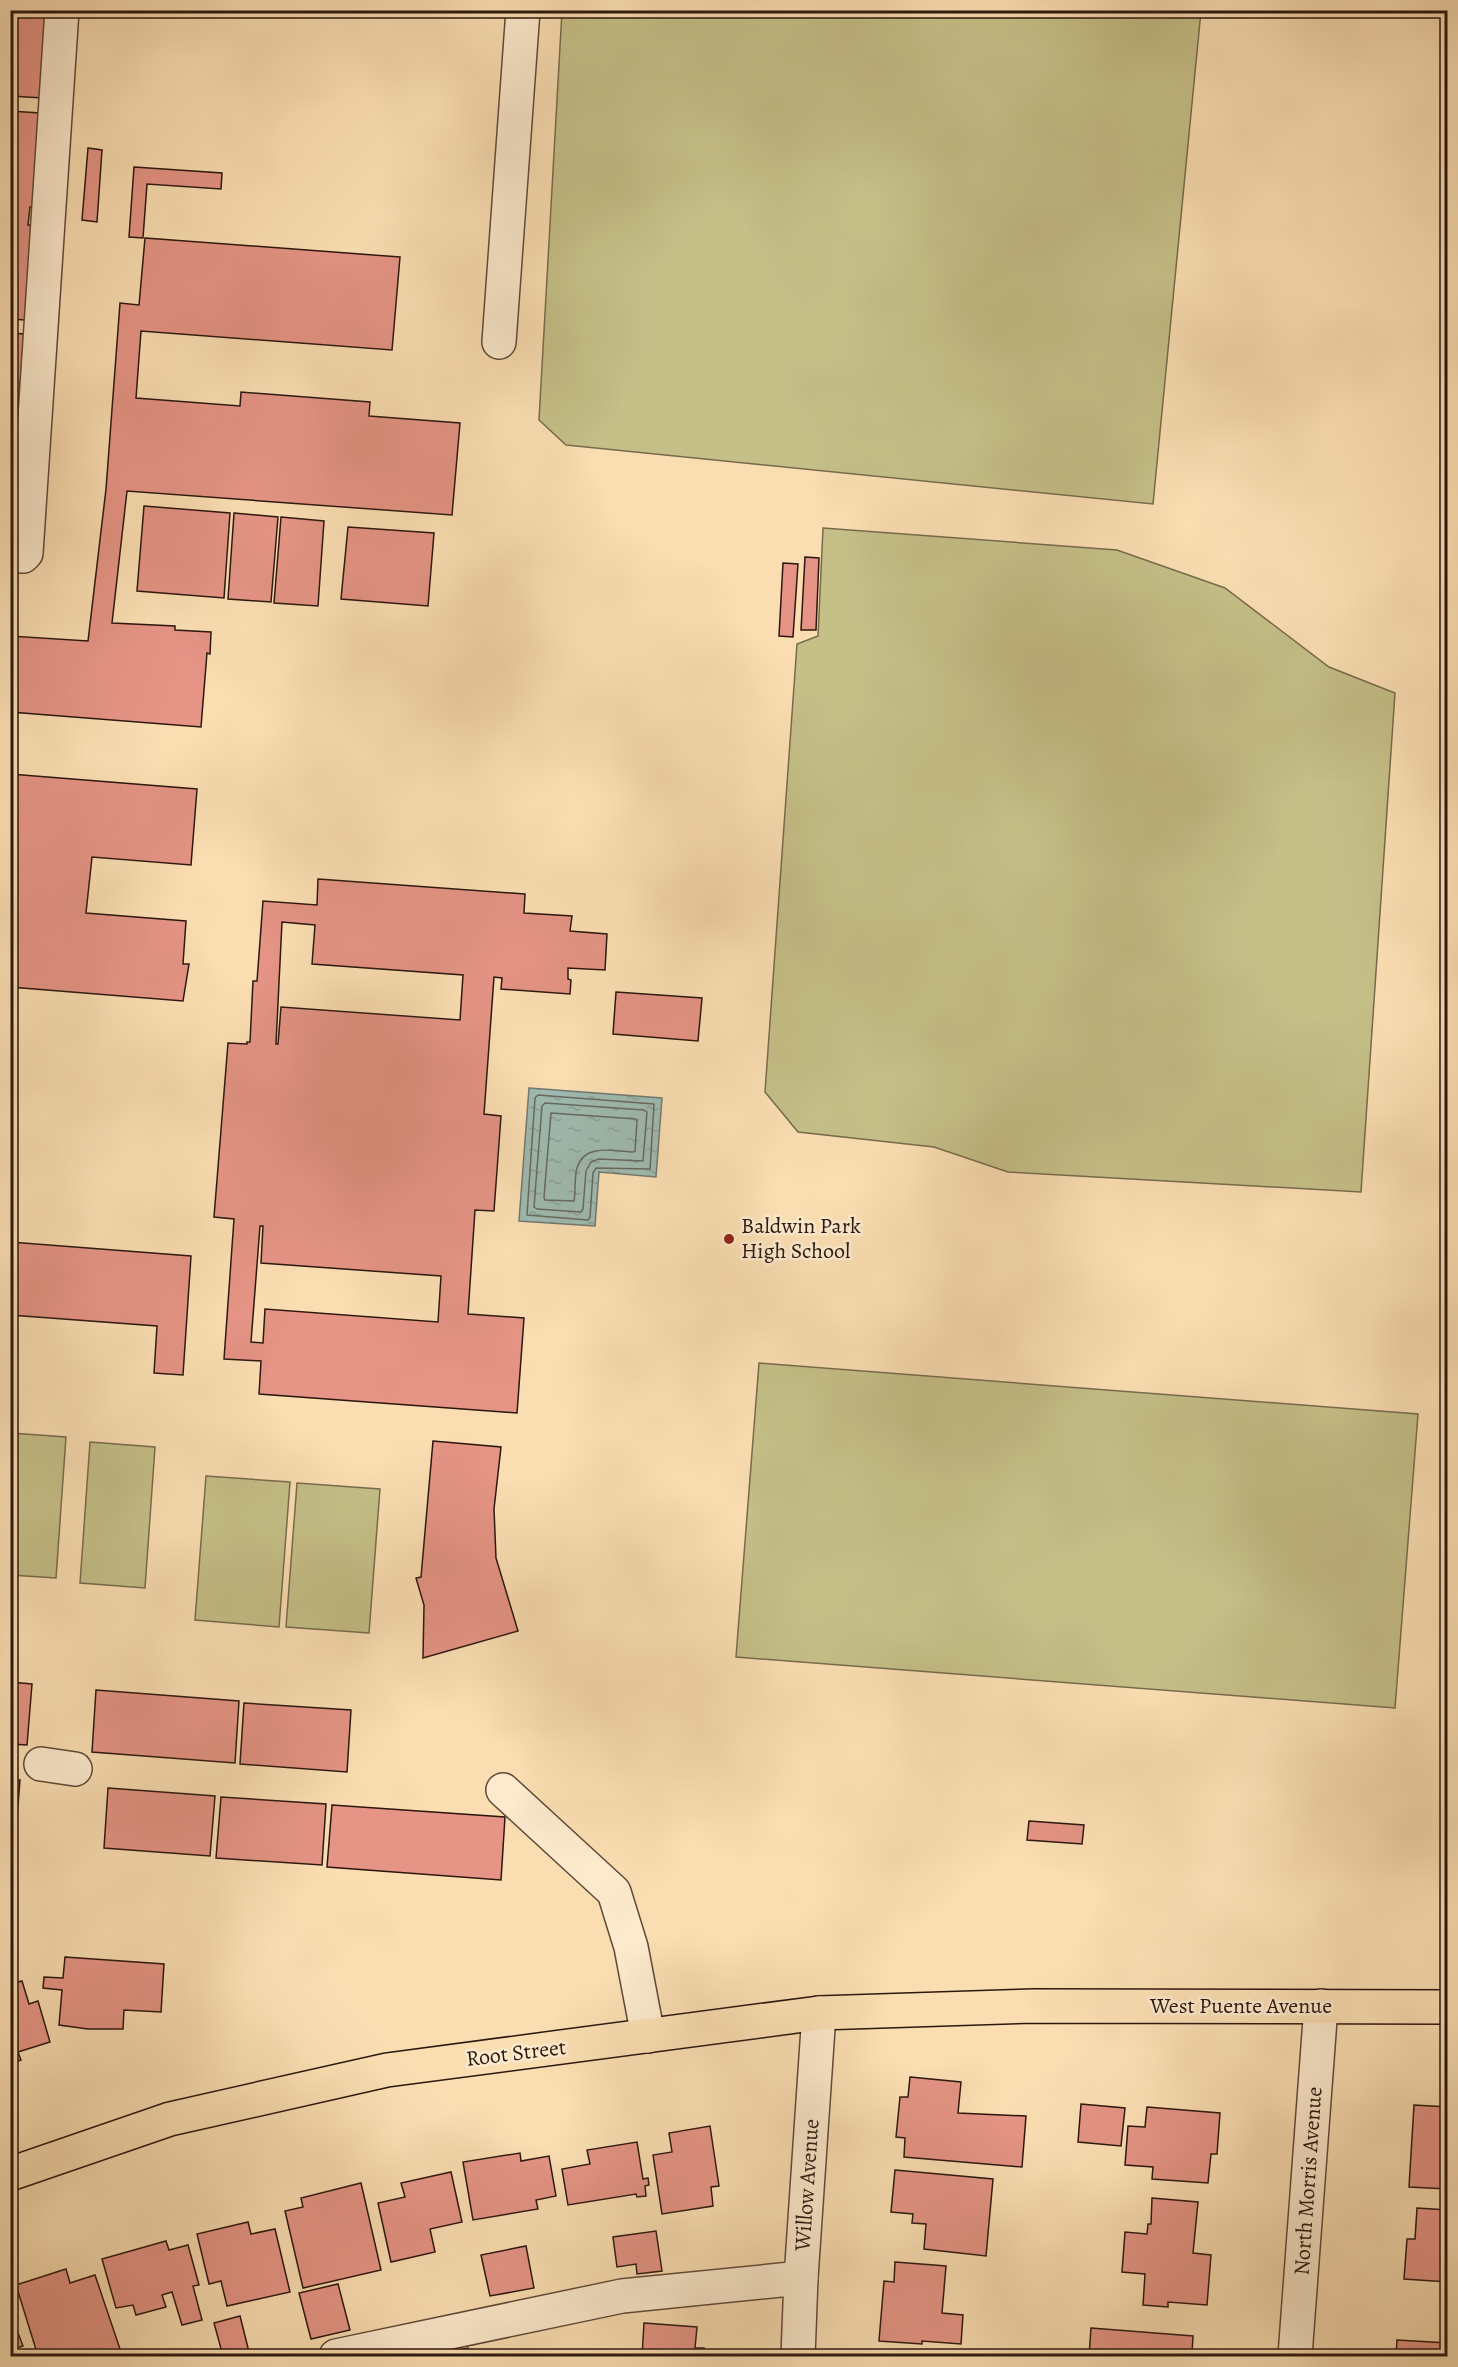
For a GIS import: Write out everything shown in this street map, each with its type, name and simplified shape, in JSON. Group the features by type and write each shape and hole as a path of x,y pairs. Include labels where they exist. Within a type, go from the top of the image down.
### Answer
{"main road":[{"name":"Root Street","path":"10,2174 170,2118 387,2070 819,2013 1034,2006"},
{"name":"West Puente Avenue","path":"1034,2006 1448,2007"}],"street":[{"path":"10,555 23,556 26,553 62,10"},
{"path":"498,342 523,10"},
{"path":"41,1764 75,1769"},
{"path":"503,1790 614,1892 631,1947 648,2036"},
{"name":"North Morris Avenue","path":"1294,2356 1321,2006"},
{"name":"Willow Avenue","path":"798,2356 819,2013"},
{"path":"336,2356 622,2296 801,2278"}],"shaded area":[{"path":"562,11 1201,11 1153,504 566,445 539,420"},
{"path":"823,528 1117,550 1225,588 1329,667 1395,693 1361,1192 1008,1172 934,1147 798,1132 765,1092 797,644 818,636"},
{"path":"759,1363 1418,1414 1395,1708 736,1657"},
{"path":"11,1433 66,1437 56,1578 11,1575"},
{"path":"90,1442 155,1447 145,1588 80,1583"},
{"path":"206,1476 290,1482 279,1627 195,1620"},
{"path":"297,1483 380,1489 369,1633 286,1627"}],"water":[{"path":"529,1088 662,1098 656,1177 599,1172 595,1226 519,1221"}],"building":[{"path":"10,10 49,10 43,98 10,96"},
{"path":"10,111 40,113 33,207 30,207 28,225 32,225 25,320 10,319"},
{"path":"88,148 102,150 97,222 82,220"},
{"path":"134,167 222,173 221,189 147,184 143,238 129,237"},
{"path":"145,238 400,257 392,350 141,331 136,398 240,406 241,392 370,402 369,416 460,423 452,515 127,491 112,623 175,626 175,630 211,632 201,727 10,712 10,636 88,641 106,489 120,303 139,305"},
{"path":"10,333 24,334 17,428 13,427 12,447 15,447 10,506"},
{"path":"144,506 230,513 224,598 137,591"},
{"path":"234,513 278,517 271,602 228,599"},
{"path":"281,517 324,521 318,606 274,603"},
{"path":"348,527 434,533 428,606 341,599"},
{"path":"805,557 819,558 816,630 801,630"},
{"path":"783,563 798,564 793,637 779,636"},
{"path":"10,774 197,789 191,865 92,857 86,913 186,921 183,964 189,964 183,1001 10,987"},
{"path":"318,879 525,894 524,913 572,916 570,931 607,934 605,970 568,968 568,979 571,980 570,994 501,989 502,978 494,977 484,1114 501,1116 494,1211 475,1210 468,1314 524,1318 517,1413 259,1394 261,1361 224,1359 234,1219 214,1217 228,1043 247,1044 250,1042 253,981 257,981 263,901 317,905","holes":["282,922 315,925 312,964 463,975 460,1020 281,1007 278,1044 276,1044","260,1226 263,1226 261,1263 441,1276 438,1322 265,1309 263,1343 251,1342"]},
{"path":"616,992 702,998 698,1041 613,1034"},
{"path":"10,1242 191,1256 183,1375 154,1373 157,1326 10,1315"},
{"path":"433,1441 501,1447 494,1509 496,1558 518,1631 423,1658 424,1605 416,1578 421,1577"},
{"path":"10,1682 32,1684 27,1745 10,1744"},
{"path":"96,1690 239,1701 235,1763 92,1752"},
{"path":"244,1703 351,1710 347,1772 240,1764"},
{"path":"10,1780 20,1780 15,1842 10,1842"},
{"path":"108,1788 215,1796 210,1856 104,1848"},
{"path":"221,1797 326,1804 322,1865 216,1858"},
{"path":"332,1805 505,1817 501,1880 327,1867"},
{"path":"1029,1821 1084,1825 1082,1844 1027,1840"},
{"path":"65,1957 164,1964 161,2012 124,2010 123,2029 88,2029 59,2025 62,1990 43,1988 44,1977 63,1978"},
{"path":"22,1981 29,2004 38,2001 50,2042 18,2052 21,2060 10,2064 10,1984"},
{"path":"910,2077 961,2082 958,2113 1026,2116 1022,2167 904,2157 905,2138 896,2137 900,2097 908,2097"},
{"path":"1081,2104 1125,2108 1121,2146 1078,2142"},
{"path":"1414,2105 1448,2107 1448,2189 1409,2187"},
{"path":"1147,2107 1220,2113 1217,2154 1211,2154 1208,2183 1152,2179 1153,2167 1125,2165 1128,2126 1145,2127"},
{"path":"710,2126 719,2186 711,2187 713,2206 662,2214 653,2155 672,2152 669,2133"},
{"path":"637,2142 643,2179 648,2178 649,2185 645,2186 646,2196 637,2197 636,2194 568,2205 562,2169 590,2164 587,2150"},
{"path":"520,2153 521,2161 549,2156 556,2196 536,2200 538,2209 473,2220 463,2162"},
{"path":"895,2170 993,2179 986,2256 924,2249 926,2224 912,2223 913,2214 891,2212"},
{"path":"451,2172 462,2222 430,2229 435,2252 391,2262 378,2203 405,2197 401,2183"},
{"path":"361,2183 381,2270 303,2288 285,2211 303,2207 301,2198"},
{"path":"1152,2198 1198,2202 1193,2253 1211,2255 1207,2305 1168,2302 1168,2307 1143,2305 1145,2274 1122,2272 1125,2232 1147,2234 1148,2224 1151,2224"},
{"path":"1417,2208 1448,2210 1448,2282 1404,2279 1407,2239 1415,2239"},
{"path":"248,2222 251,2234 275,2229 290,2292 227,2306 221,2281 209,2284 197,2234"},
{"path":"656,2231 662,2271 637,2274 636,2264 617,2267 613,2237"},
{"path":"166,2241 169,2250 188,2245 199,2285 193,2286 202,2320 182,2325 172,2292 162,2295 166,2307 136,2315 133,2305 116,2308 102,2259"},
{"path":"526,2246 534,2288 490,2296 481,2255"},
{"path":"895,2262 946,2266 942,2313 963,2315 961,2344 879,2341 884,2281 894,2282"},
{"path":"66,2269 70,2283 95,2275 121,2352 106,2356 38,2356 16,2285"},
{"path":"338,2284 350,2330 311,2339 299,2293"},
{"path":"10,2312 23,2346 10,2350"},
{"path":"240,2316 249,2352 223,2356 214,2323"},
{"path":"644,2323 697,2327 695,2348 704,2348 703,2356 642,2356"},
{"path":"1091,2328 1193,2336 1192,2353 1204,2354 1204,2356 1089,2356"},
{"path":"1397,2340 1448,2343 1448,2356 1396,2356"},
{"path":"468,2348 470,2356 425,2356"}],"place":[{"name":"Baldwin Park High School","path":"729,1239"}]}
